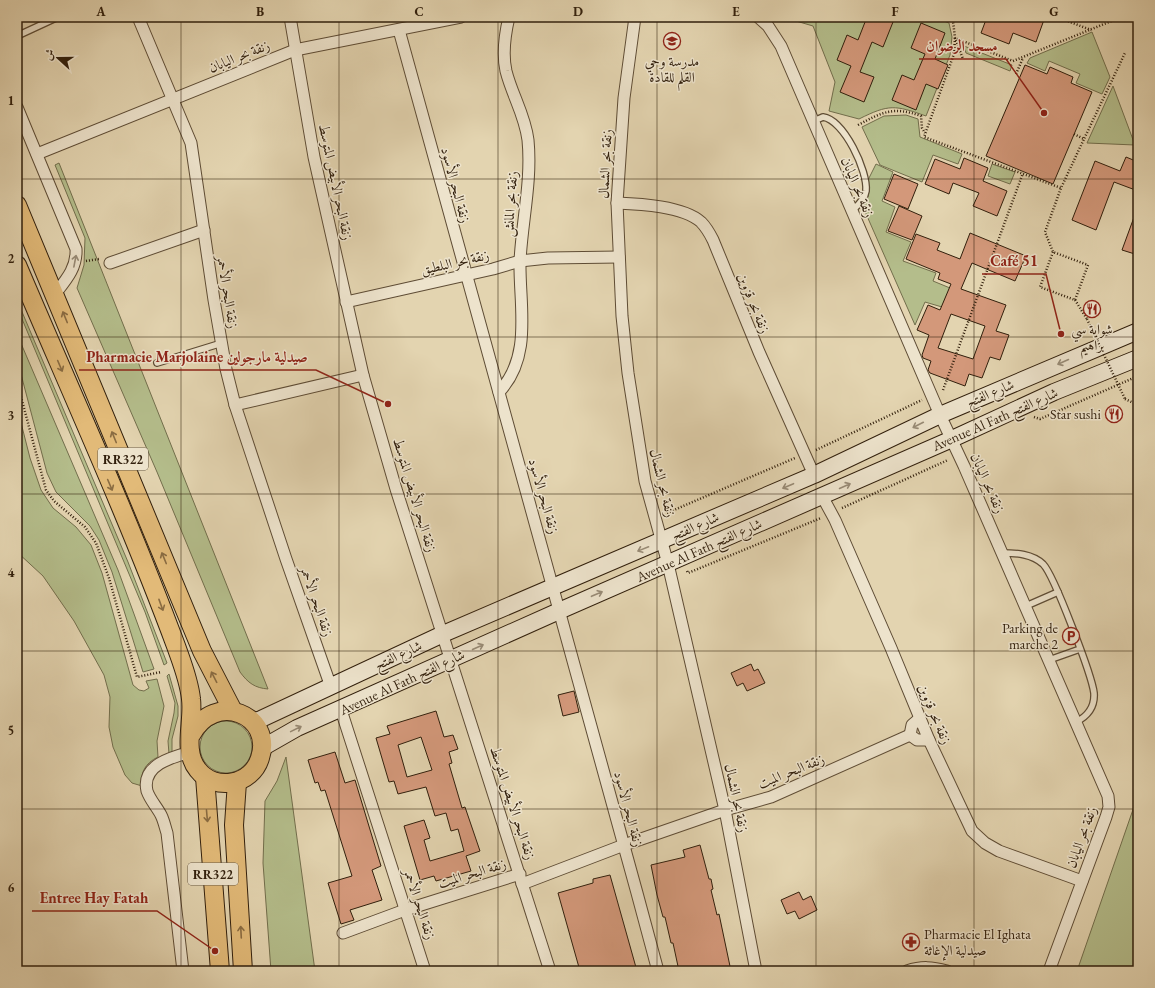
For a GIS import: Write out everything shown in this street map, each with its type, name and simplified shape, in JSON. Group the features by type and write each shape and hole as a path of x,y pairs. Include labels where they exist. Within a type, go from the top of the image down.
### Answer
{"main road":[{"name":"RR322","path":"17,205 202,651 233,712"},
{"name":"RR322","path":"17,265 157,594 181,659 188,683 191,700 191,744 194,765 205,777 220,971"},
{"path":"191,744 196,725 208,715 223,711 240,713 252,722 261,738 262,748 260,759 255,769 247,777 237,782 220,783 205,777"},
{"name":"RR322","path":"237,782 234,825 243,971"}],"street":[{"name":"زنقة البحر الأحمر","path":"138,17 191,143 222,343 235,405 331,687"},
{"name":"زنقة البحر الأبيض المتوسط","path":"290,17 314,157 363,375 396,489 452,659 550,971"},
{"name":"زنقة بحر اليابان","path":"37,154 295,50 461,17"},
{"name":"زنقة بحر المانش","path":"499,392 507,383 517,361 521,342 522,314 520,261 527,193 528,140 520,106 506,70 505,43 509,17"},
{"name":"زنقة بحر الشمال","path":"635,17 624,98 617,203 618,257 622,316 630,389 645,481 668,564 726,810 756,971"},
{"name":"زنقة بحر اليابان","path":"758,17 768,26 781,46 931,395 1026,606 1104,783 1108,796 1109,807 1049,971"},
{"name":"زنقة البحر الأسود","path":"399,30 465,276 553,586 658,971"},
{"path":"17,106 76,249 75,264 72,271 55,294"},
{"name":"زنقة بحر قزوين","path":"617,203 664,208 701,222 713,240 758,352 814,475"},
{"path":"104,261 204,230"},
{"name":"زنقة بحر البلطيق","path":"346,302 465,276 520,261 548,258 618,257"},
{"name":"شارع الفتح","path":"252,722 262,719 443,634 553,586 660,533 814,475 940,415 1138,331"},
{"name":"Avenue Al Fath شارع الفتح","path":"262,748 297,728 341,710 559,611 952,439 1054,392 1138,358"},
{"path":"235,405 363,375"},
{"name":"زنقة بحر قزوين","path":"822,496 835,520 892,648 929,740 972,831 985,843 999,851 1082,881"},
{"name":"زنقة البحر الأحمر","path":"341,710 425,971"},
{"path":"920,719 912,725 910,735 920,741 929,740"},
{"name":"زنقة البحر الميت","path":"343,932 405,910 521,879 726,810 771,797 910,735"},
{"path":"182,971 166,833 161,815 147,791 147,780 151,771 161,762 191,744"},
{"path":"907,971 920,967 934,967 947,971"}],"lane":[{"path":"17,36 58,17"},
{"path":"814,121 823,117 835,121 844,132 857,160 865,180 866,192 862,202 852,211"},
{"path":"157,363 222,343"},
{"path":"1002,553 1026,555 1043,564 1058,592 1080,649 1092,684 1094,697 1088,714 1076,722"},
{"path":"1026,606 1058,592"},
{"path":"1049,660 1080,649"}],"path":[{"path":"925,133 954,54 955,38 953,21 951,17"},
{"path":"1057,17 1091,30"},
{"path":"955,38 1013,62 1114,20"},
{"path":"955,38 963,60"},
{"path":"1125,53 1061,188 1044,232 1053,252 1040,287 1075,300 1087,319 1125,398 1138,405"},
{"path":"1016,74 1023,57"},
{"path":"858,125 884,112 908,111 921,116 922,128 925,133 924,137 1061,188"},
{"path":"1074,134 1084,139"},
{"path":"660,533 667,522 666,514 805,454 943,390 1023,173"},
{"path":"1053,252 1088,265 1075,300"},
{"path":"82,262 104,261"},
{"path":"17,382 46,490 54,501 85,527 96,543 108,578 137,677 161,672"}],"green space":[{"path":"804,17 934,17 949,23 952,37 950,55 926,116 899,108 885,109 859,119 829,111 835,82 813,26 796,21"},
{"path":"1092,32 1110,77 1102,94 1076,83 1080,74 1049,61 1045,71 1027,63 1030,58"},
{"path":"964,46 1012,65 1010,71 966,53"},
{"path":"1113,86 1135,145 1087,143"},
{"path":"906,115 918,119 920,137 962,154 958,164 933,155 922,182 880,165 862,127 884,116"},
{"path":"59,163 268,689 252,684 240,672 157,472 77,288 84,265 85,238 55,165"},
{"path":"876,164 893,172 882,201 895,207 886,232 911,242 903,261 936,273 933,281 950,288 942,307 925,302 915,325 863,207 868,196 868,180"},
{"path":"992,164 1015,172 1010,184 988,176"},
{"path":"17,300 128,562 167,663 164,665 145,612 17,307"},
{"path":"17,334 118,570 154,669 143,672 112,572 99,540 90,526 56,492 47,473 17,359"},
{"path":"17,407 30,458 41,490 53,508 76,527 91,545 102,573 133,685 139,690 144,691 149,688 146,681 157,679 164,706 157,741 158,757 153,759 144,769 142,786 132,783 125,775 113,747 109,727 110,697 104,675 74,621 43,576 17,552"},
{"path":"169,674 178,706 178,716 172,739 172,752 169,754 168,741 175,703 167,676"},
{"path":"221,721 231,721 245,728 252,742 252,752 245,766 231,773 221,773 211,769 204,762 200,752 200,742 204,732 211,725"},
{"path":"286,757 315,971 271,971 263,863 265,801 277,781"},
{"path":"1138,797 1138,971 1077,971 1137,798"}],"building":[{"path":"867,17 881,17 893,22 883,47 872,42 860,72 874,77 864,102 840,92 851,66 837,60 847,35 858,40"},
{"path":"987,17 1045,17 1036,42 1013,33 1009,44 981,33"},
{"path":"921,23 945,33 935,59 948,65 938,89 926,84 916,110 892,100 902,75 914,80 925,54 911,48"},
{"path":"1025,65 1047,74 1050,67 1073,77 1071,83 1092,92 1053,184 986,156"},
{"path":"1126,157 1138,162 1138,191 1114,182 1096,230 1072,220 1095,161 1120,171"},
{"path":"964,158 988,168 983,181 1007,191 997,216 973,206 979,193 953,183 949,194 925,184 935,159 960,169"},
{"path":"894,174 918,184 908,209 884,199"},
{"path":"899,206 922,216 912,240 888,231"},
{"path":"1138,209 1138,255 1122,250"},
{"path":"970,233 1026,256 1015,281 972,263 961,289 1006,305 996,331 1009,335 1000,360 990,357 982,378 969,374 965,386 930,373 928,370 931,361 923,358 922,355 929,335 917,330 928,305 940,310 951,284 938,279 940,273 906,259 916,234 940,243 937,250 960,259","holes":["951,314 985,326 973,359 938,348"]},
{"path":"751,664 754,671 758,669 765,683 747,691 743,683 737,686 731,673"},
{"path":"574,691 579,712 563,716 558,695"},
{"path":"436,711 444,737 453,735 458,749 449,752 452,763 449,764 462,808 465,807 480,851 466,856 471,871 436,881 434,876 420,880 404,826 424,820 430,838 424,840 430,861 464,851 458,829 451,831 446,813 435,816 426,787 398,794 394,781 389,782 376,738 390,734 387,726","holes":["421,737 432,770 407,777 398,745"]},
{"path":"335,752 345,783 355,780 381,866 372,870 382,900 350,910 354,920 341,924 328,883 352,876 325,790 321,791 318,782 315,783 308,760"},
{"path":"700,845 709,879 711,879 713,889 711,890 717,915 719,914 731,971 679,971 673,943 671,943 665,917 663,917 657,895 651,865 685,857 683,850"},
{"path":"610,875 637,971 580,971 558,893 593,883 593,879"},
{"path":"799,892 803,900 811,896 817,910 799,919 795,911 787,914 781,900"}],"place":[{"name":"مدرسة وحي القلم للقادة","path":"672,41"},
{"name":"مسجد الرضوان","path":"1044,113"},
{"name":"شواية سي براهيم","path":"1092,309"},
{"name":"Café 51","path":"1061,334"},
{"name":"Pharmacie Marjolaine صيدلية مارجولين","path":"388,404"},
{"name":"Star sushi","path":"1114,414"},
{"name":"Parking de marche 2","path":"1071,636"},
{"name":"Pharmacie El Ighata صيدلية الإغاثة","path":"911,942"},
{"name":"Entree Hay Fatah","path":"215,951"}]}
